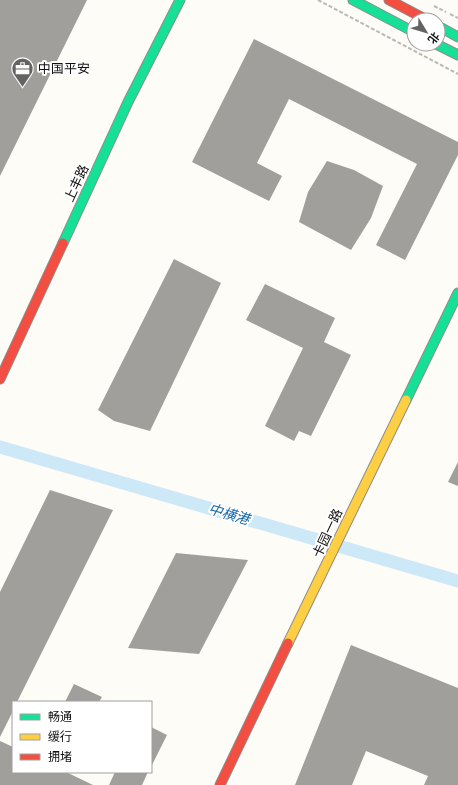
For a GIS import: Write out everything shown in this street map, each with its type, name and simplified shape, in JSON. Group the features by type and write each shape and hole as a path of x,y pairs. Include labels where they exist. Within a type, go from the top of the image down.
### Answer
{"street":[{"name":"上丰路","path":"0,379 128,102 180,0"},
{"path":"353,0 406,28"},
{"path":"389,0 412,12"},
{"path":"446,30 458,37"},
{"path":"446,49 458,55"},
{"name":"卡园一路","path":"220,785 458,293"}],"path":[{"path":"318,0 458,74"},
{"path":"430,4 458,18"}],"building":[{"name":"中国平安","path":"0,0 87,0 0,176"},
{"path":"254,39 458,142 458,155 405,260 376,245 417,164 289,99 257,163 282,176 269,201 192,162"},
{"path":"327,161 354,170 383,186 371,218 351,250 299,222 308,192"},
{"path":"174,259 221,283 150,431 114,421 98,410"},
{"path":"265,284 335,318 324,342 351,355 311,436 299,431 294,441 265,426 303,348 246,320"},
{"path":"458,462 458,486 448,482"},
{"path":"50,490 113,510 18,701 12,701 12,713 0,737 0,592"},
{"path":"176,553 248,560 199,654 128,648"},
{"path":"351,645 458,688 458,785 424,785 428,776 366,751 352,785 295,785"},
{"path":"74,684 102,697 100,701 66,701"},
{"path":"152,728 167,735 152,765"},
{"path":"0,741 12,747 12,773 68,773 93,785 0,785"},
{"path":"115,773 148,773 142,785 109,785"}],"waterway":[{"name":"中横港","path":"0,447 458,581"}],"traffic: fast":[{"path":"63,243 128,102 180,0"},
{"path":"353,0 406,28"},
{"path":"446,30 458,37"},
{"path":"446,49 458,55"},
{"path":"406,400 458,293"}],"traffic: slow":[{"path":"288,643 406,400"}],"traffic: jam":[{"path":"389,0 412,12"},
{"path":"0,379 63,243"},
{"path":"220,785 288,643"}],"place":[{"name":"中国平安","path":"22,88"}]}
